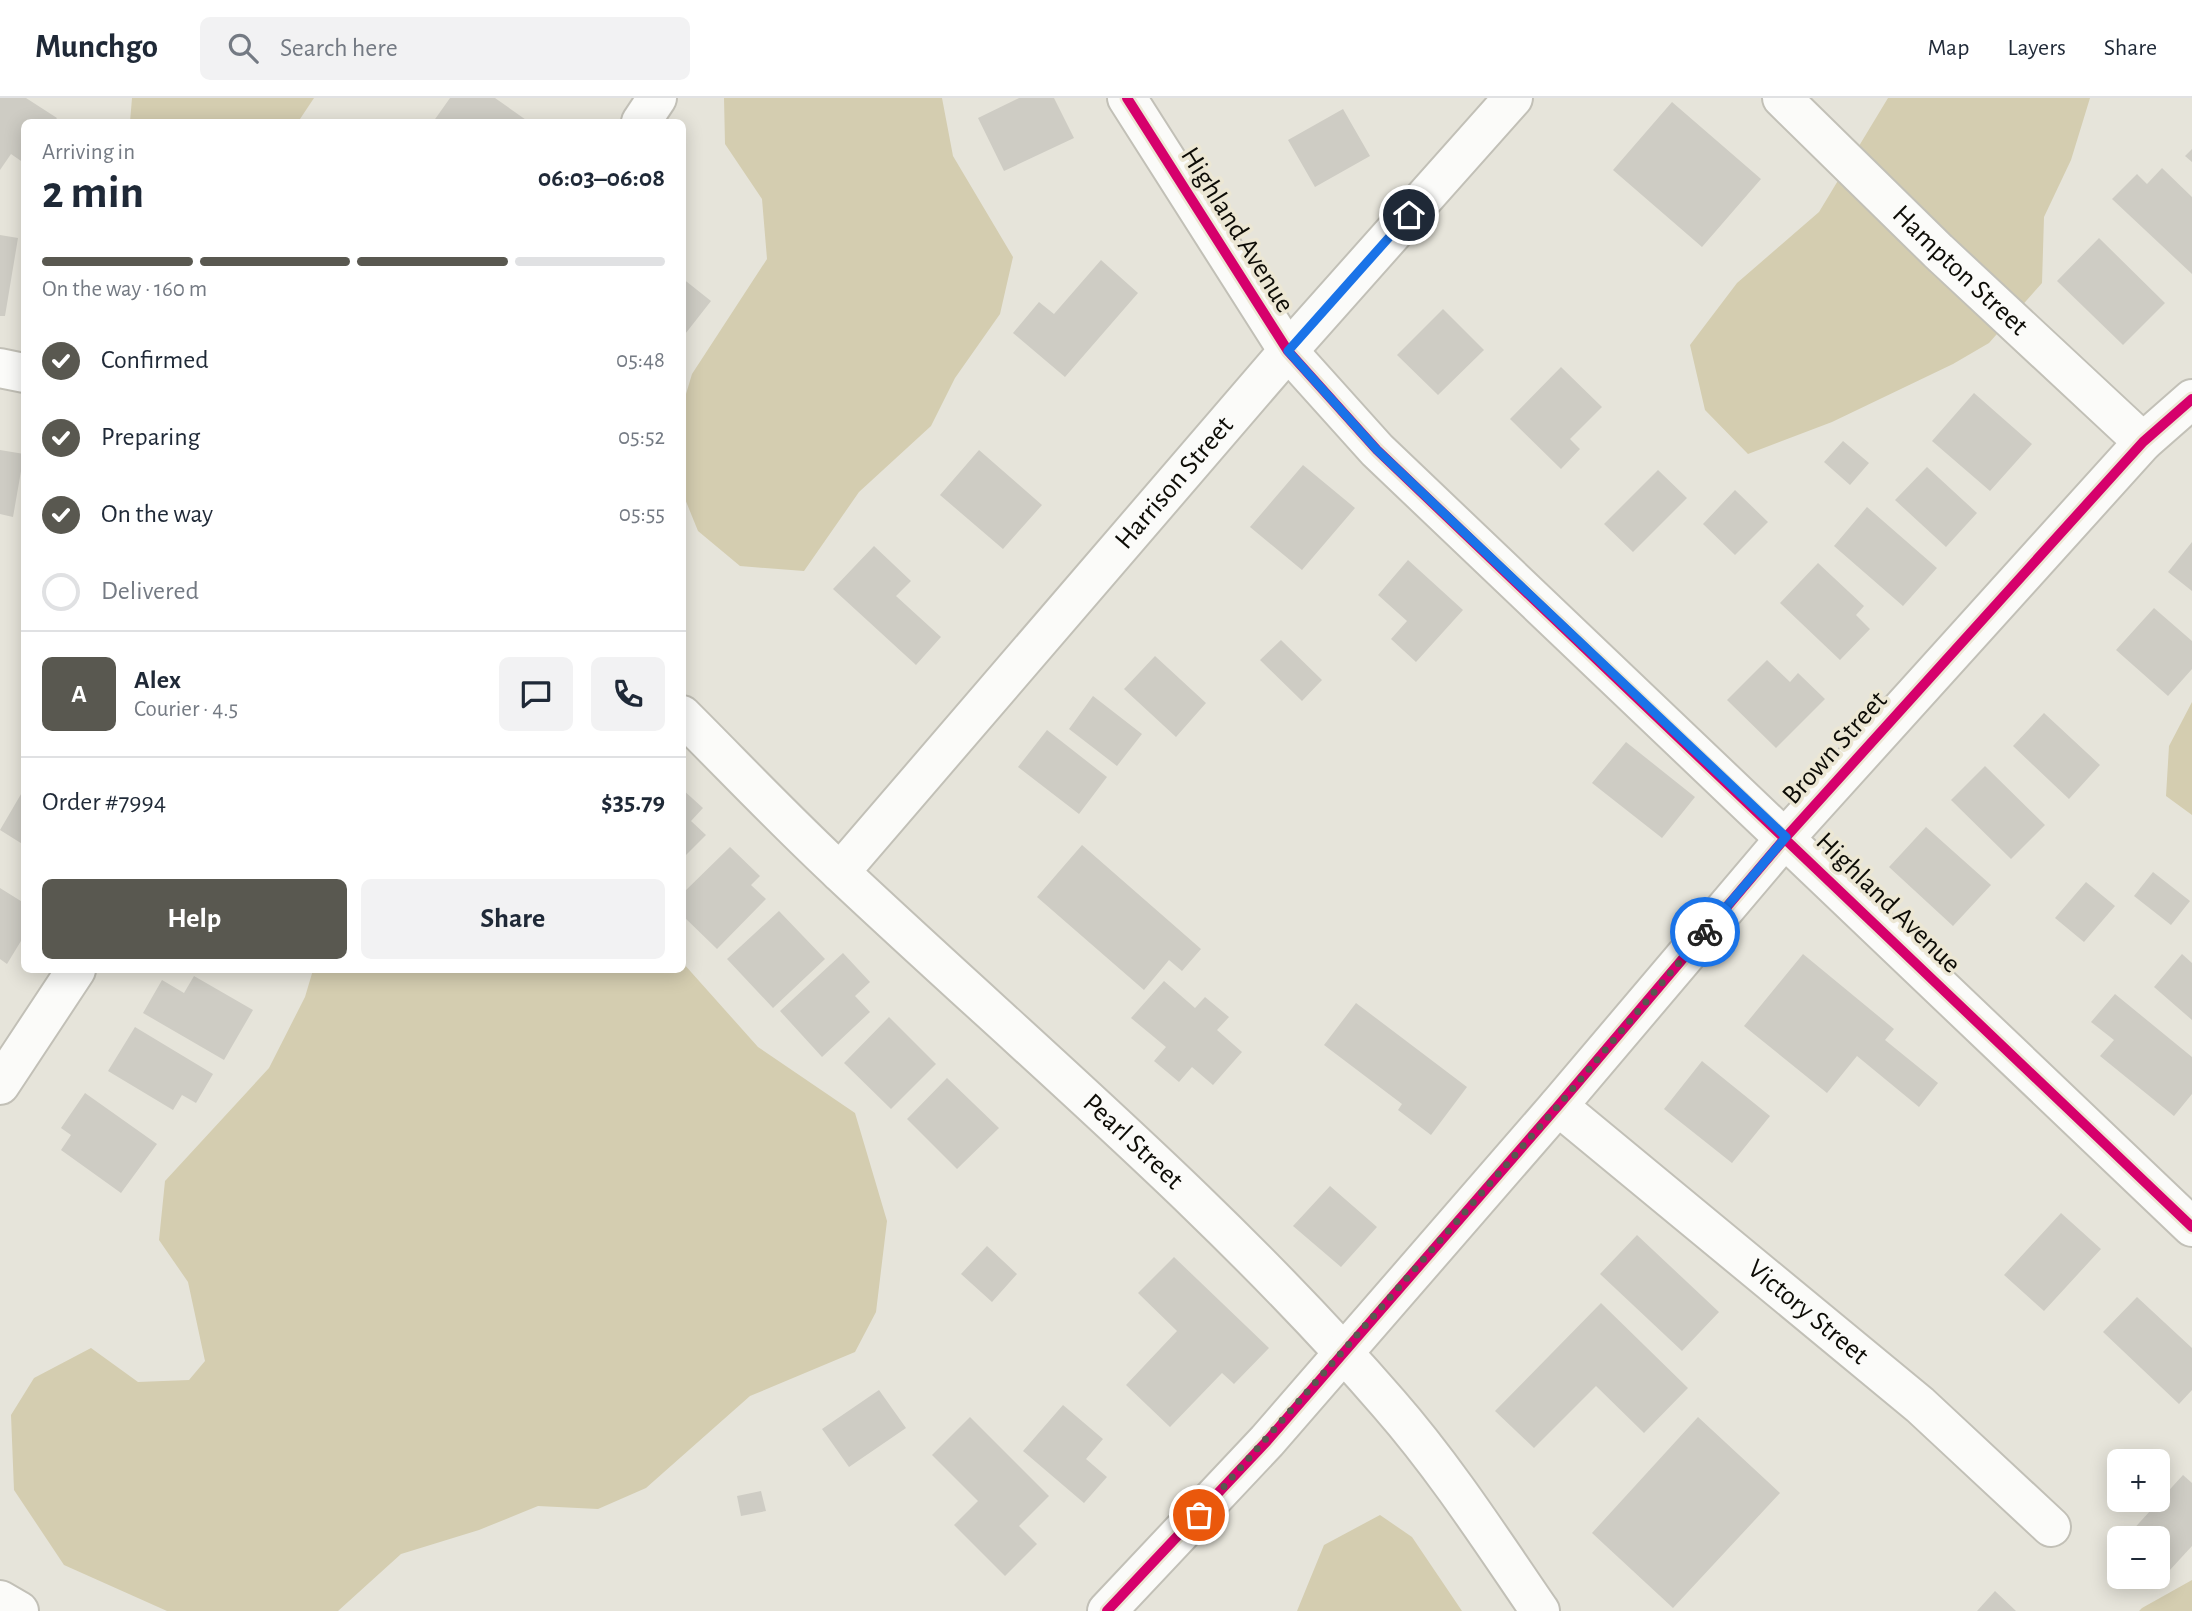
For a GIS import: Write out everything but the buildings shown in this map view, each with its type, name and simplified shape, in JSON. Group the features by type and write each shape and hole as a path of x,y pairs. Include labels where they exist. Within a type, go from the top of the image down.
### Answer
{"street":[{"path":"643,119 657,98"},
{"name":"Highland Avenue","path":"1127,98 1288,351 1377,450 1786,837 2186,1209"},
{"name":"Harrison Street","path":"839,872 1288,351 1513,98"},
{"name":"Hampton Street","path":"1782,98 1938,251 2143,442"},
{"path":"0,369 21,372"},
{"name":"Brown Street","path":"1107,1611 1249,1461 1558,1106 1786,837 2143,442 2192,399"},
{"name":"Pearl Street","path":"686,719 839,872 1205,1208 1392,1407 1540,1611"},
{"path":"0,1085 74,973"},
{"name":"Victory Street","path":"1558,1106 1920,1405 2051,1527"},
{"path":"0,1600 19,1611"}],"shaded area":[{"path":"132,98 314,98 300,119 130,119"},
{"path":"724,98 942,98 953,156 1013,257 1000,314 955,378 931,426 859,492 804,571 740,566 698,531 686,501 686,394 692,374 767,259 762,199 725,144"},
{"path":"1888,98 2090,98 2071,160 2044,217 2042,283 1989,343 1953,364 1832,422 1748,454 1705,410 1690,345 1737,283 1819,212"},
{"path":"2192,702 2192,815 2166,796 2169,746"},
{"path":"686,966 758,1047 855,1113 887,1221 876,1312 855,1352 750,1396 646,1488 598,1509 538,1506 479,1530 401,1554 338,1611 167,1611 64,1565 14,1490 11,1415 34,1378 91,1348 138,1382 189,1380 205,1361 188,1282 159,1240 165,1181 269,1068 305,997 312,973 686,973"},
{"path":"1380,1515 1412,1537 1462,1611 1297,1611 1324,1545"},
{"path":"2192,1580 2192,1611 2139,1611 2142,1608"}],"cycle path":[{"path":"1127,98 1288,351 1377,450 2192,1227"},
{"path":"1107,1611 1267,1441 1558,1106 1786,837 2143,442 2192,399"}],"way so far":[{"path":"1199,1515 1267,1441 1558,1106 1705,932"}],"route":[{"path":"1409,215 1288,351 1312,381 1377,450 1786,837 1705,932"}]}
